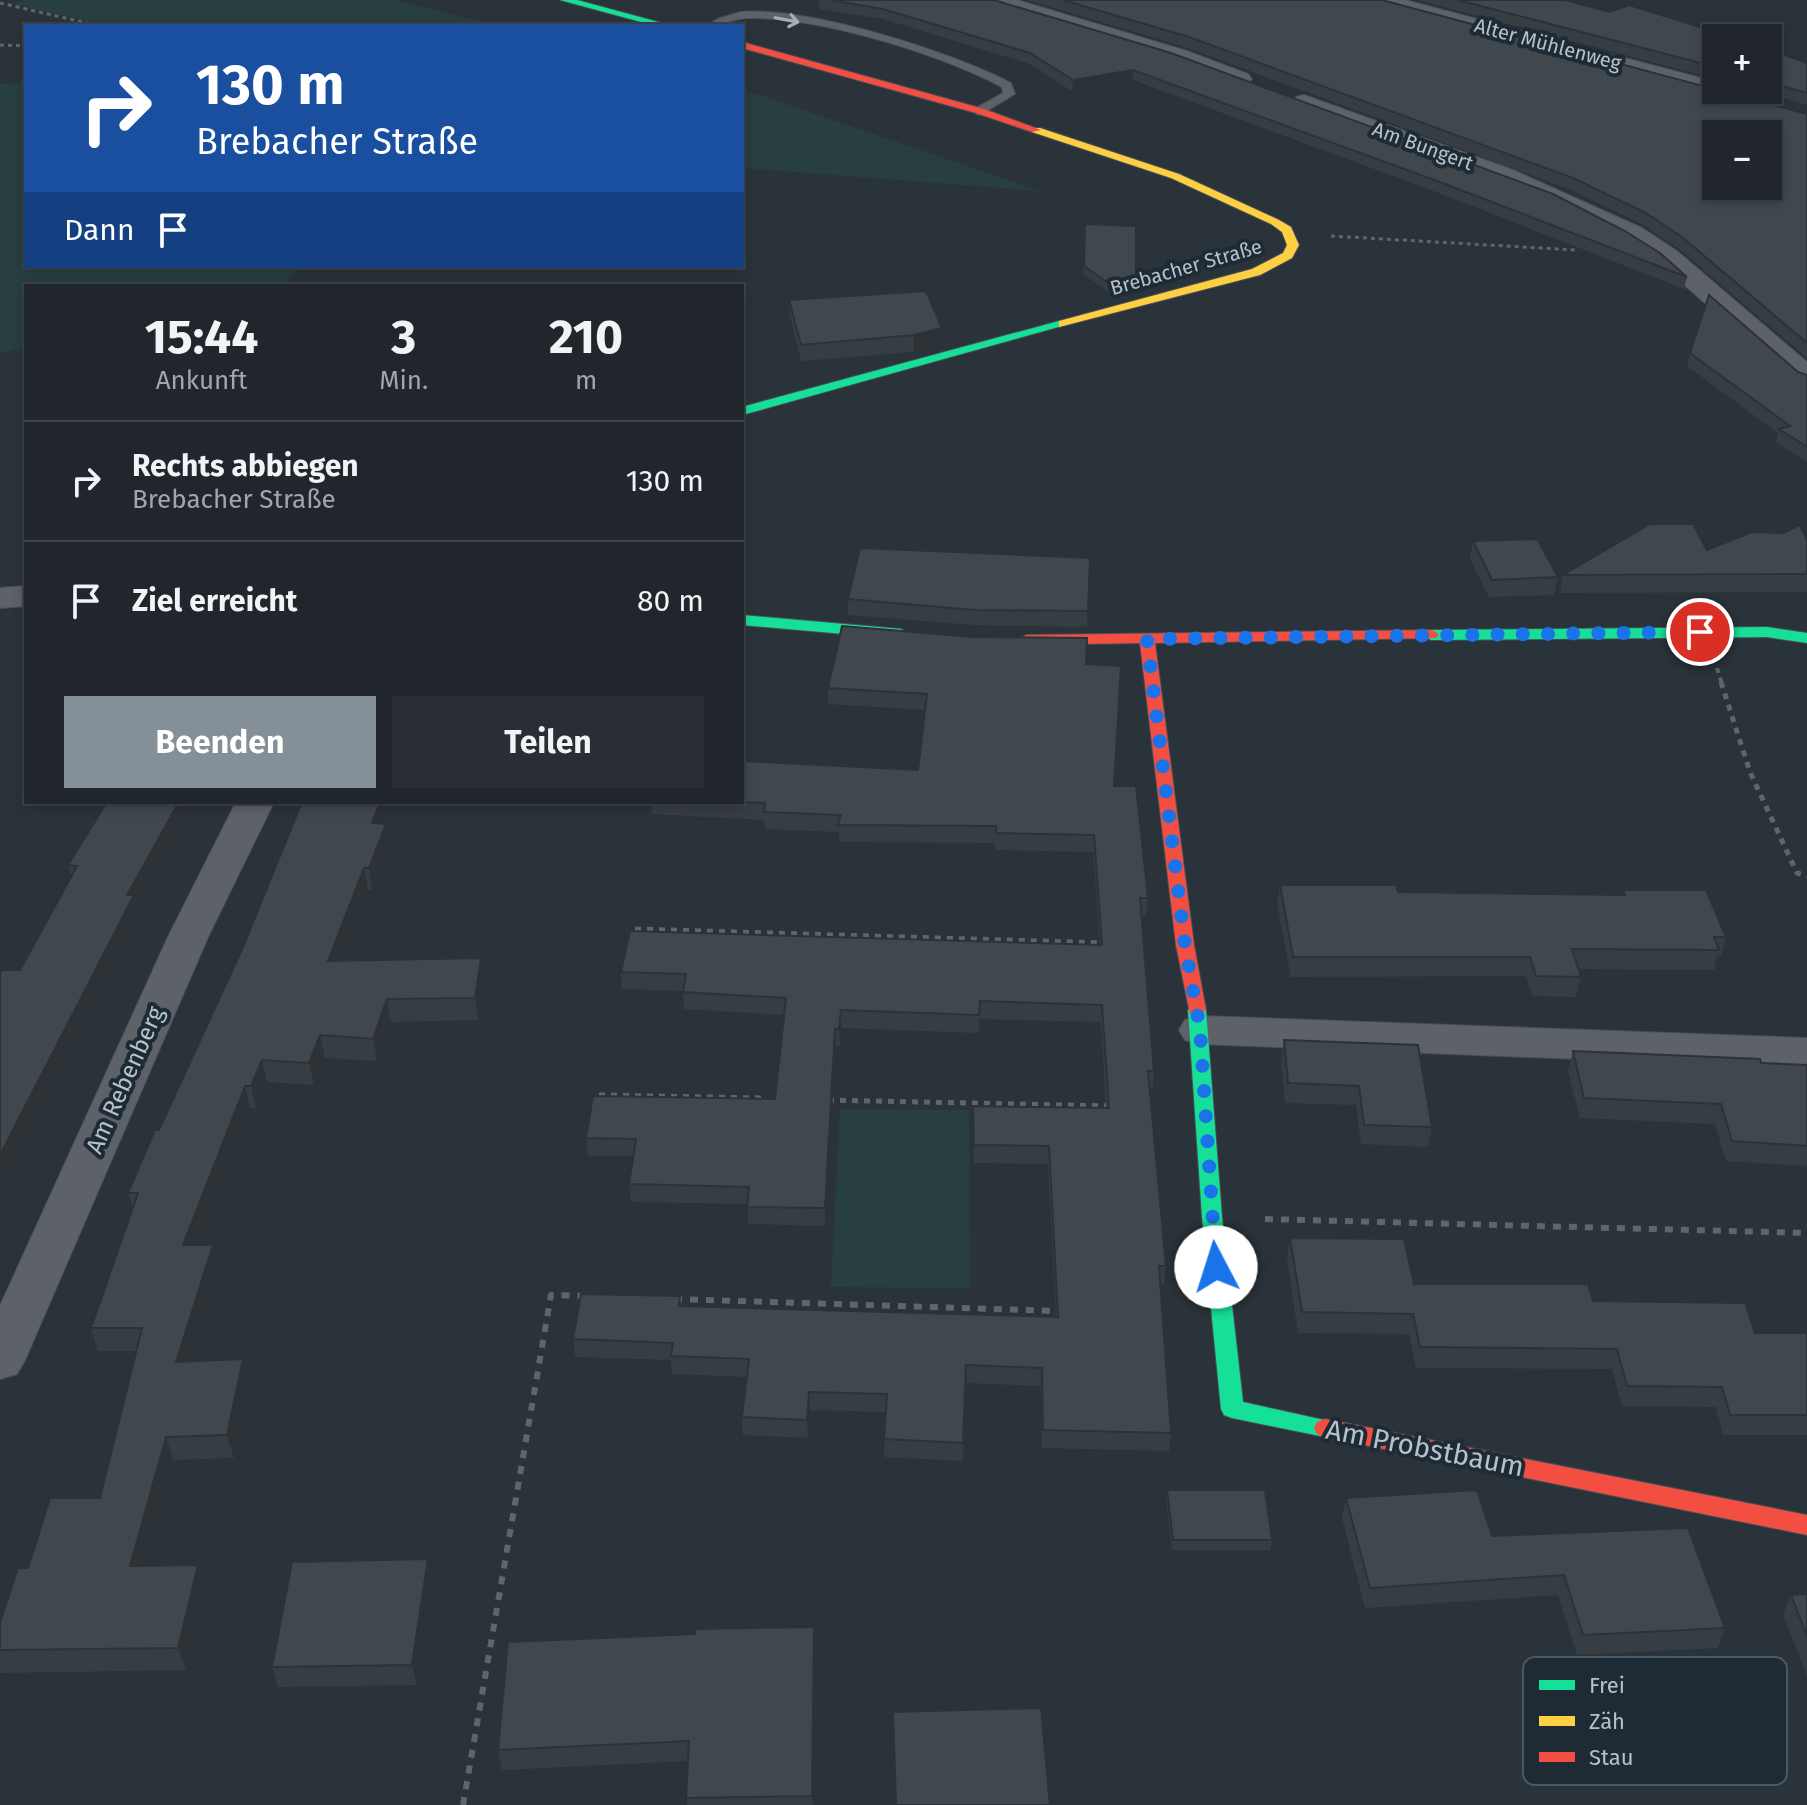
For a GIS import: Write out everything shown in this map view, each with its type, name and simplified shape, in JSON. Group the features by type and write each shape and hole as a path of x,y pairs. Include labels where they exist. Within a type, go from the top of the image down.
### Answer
{"street":[{"path":"565,0 660,24"},
{"name":"Am Bungert","path":"994,0 1179,56 1504,175 1633,234 1668,257 1807,377"},
{"name":"Alter Mühlenweg","path":"1380,0 1702,85"},
{"name":"Brebacher Straße","path":"744,46 980,111 1175,176 1275,222 1287,230 1293,245 1288,255 1256,272 744,410"},
{"path":"0,598 24,596"},
{"path":"744,620 916,635"},
{"path":"1002,640 1700,632 1767,632 1807,638"},
{"name":"Am Probstbaum","path":"1147,639 1185,945 1200,1030 1212,1217 1232,1409 1807,1525"},
{"name":"Am Rebenberg","path":"0,1360 188,937 254,804"},
{"path":"1200,1030 1807,1053"}],"lane":[{"path":"715,24 726,19 768,16 862,35 959,64 993,76 1007,85 1009,94 980,111"}],"path":[{"path":"0,3 91,24"},
{"path":"0,45 24,46"},
{"path":"1293,245 1327,245 1330,236 1551,246 1585,251 1633,234"},
{"path":"1700,632 1721,676 1750,772 1797,873 1807,876"},
{"path":"635,929 1185,945"},
{"path":"599,1095 774,1099"},
{"path":"822,1100 1125,1106"},
{"path":"1212,1217 1807,1233"},
{"path":"463,1805 551,1295 598,1296"},
{"path":"662,1298 1076,1311"}],"green space":[{"path":"22,0 394,0 492,24 99,24 14,4"},
{"path":"24,83 24,268 299,268 283,284 24,284 24,348 0,353 0,84"},
{"path":"744,90 1040,191 744,168"},
{"path":"840,1109 969,1110 970,1288 831,1287"}],"building":[{"path":"830,0 994,0 1171,53 1553,194 1625,231 1660,253 1687,277 1440,182 1133,70 1073,80 1030,53 883,9"},
{"path":"1063,0 1382,0 1702,86 1702,104 1770,104 1807,114 1807,343 1682,237 1646,213 1573,178 1189,37"},
{"path":"1458,0 1565,0 1610,12 1629,5 1702,28 1702,63"},
{"path":"1782,54 1807,63 1807,93 1782,86"},
{"path":"1085,224 1136,226 1136,284 1117,289 1084,266"},
{"path":"926,291 942,328 914,335 801,345 789,300"},
{"path":"1709,295 1798,372 1807,375 1807,447 1779,429 1790,426 1690,353"},
{"path":"1650,524 1693,524 1707,550 1752,532 1783,533 1800,525 1807,540 1807,574 1563,575"},
{"path":"1537,539 1558,577 1492,580 1473,541"},
{"path":"860,548 1090,558 1088,611 974,610 848,599"},
{"path":"842,626 974,637 1087,638 1086,664 1121,666 1114,786 1136,786 1148,898 1140,898 1154,1071 1148,1071 1166,1266 1159,1266 1171,1433 1043,1430 1042,1368 966,1365 963,1443 884,1439 887,1394 809,1392 807,1420 742,1417 749,1359 671,1356 673,1343 573,1339 581,1294 680,1296 679,1306 1058,1317 1049,1146 974,1145 973,1106 1109,1108 1102,1005 980,1001 979,1015 841,1010 839,1029 835,1029 825,1208 747,1207 749,1187 629,1184 636,1139 586,1138 593,1096 775,1099 786,998 683,992 686,974 621,972 630,931 1102,945 1094,835 996,833 996,826 838,825 841,815 764,812 765,803 744,802 744,761 918,770 927,694 828,688"},
{"path":"106,804 178,804 127,895 134,895 0,1155 0,973 2,970 20,970 77,866 68,865"},
{"path":"301,804 379,804 372,823 386,824 369,868 364,868 328,961 481,958 475,998 387,999 373,1039 320,1035 309,1063 262,1060 251,1086 245,1086 183,1245 213,1245 176,1362 243,1359 227,1435 166,1437 130,1566 198,1565 178,1648 0,1650 0,1623 18,1568 28,1568 50,1498 100,1498 142,1328 91,1328 138,1193 128,1193 243,947"},
{"path":"1280,885 1396,885 1398,892 1625,895 1623,890 1706,890 1726,937 1714,937 1719,950 1572,949 1581,977 1536,976 1530,957 1293,957"},
{"path":"1284,1040 1418,1045 1432,1127 1364,1125 1359,1086 1288,1083"},
{"path":"1573,1051 1760,1059 1761,1063 1807,1065 1807,1146 1732,1141 1721,1104 1584,1098"},
{"path":"1290,1238 1404,1239 1414,1284 1588,1284 1593,1301 1745,1303 1755,1333 1807,1333 1807,1415 1730,1415 1722,1387 1627,1386 1617,1349 1420,1347 1413,1314 1302,1312"},
{"path":"1167,1490 1265,1490 1272,1540 1173,1540"},
{"path":"1477,1490 1492,1536 1688,1528 1725,1628 1583,1635 1564,1575 1370,1588 1346,1498"},
{"path":"428,1559 412,1665 272,1667 292,1562"},
{"path":"1807,1594 1807,1636 1791,1595"},
{"path":"814,1627 812,1796 686,1798 689,1741 498,1750 508,1642 695,1634 695,1629"},
{"path":"1041,1708 1050,1805 896,1805 893,1712"}],"traffic: fast":[{"path":"565,0 660,24"},
{"path":"744,410 1063,324"},
{"path":"744,620 901,634"},
{"path":"1431,635 1767,632 1807,638"},
{"path":"1197,1010 1212,1217 1232,1409 1325,1428"}],"traffic: slow":[{"path":"1036,130 1175,176 1275,222 1287,230 1293,245 1288,255 1256,272 1063,324"}],"traffic: jam":[{"path":"744,46 980,111 1036,130"},
{"path":"1026,640 1431,635"},
{"path":"1147,639 1185,945 1197,1010"},
{"path":"1325,1428 1807,1525"}],"route":[{"path":"1216,1267 1200,1030 1185,945 1147,639 1700,632"}]}
